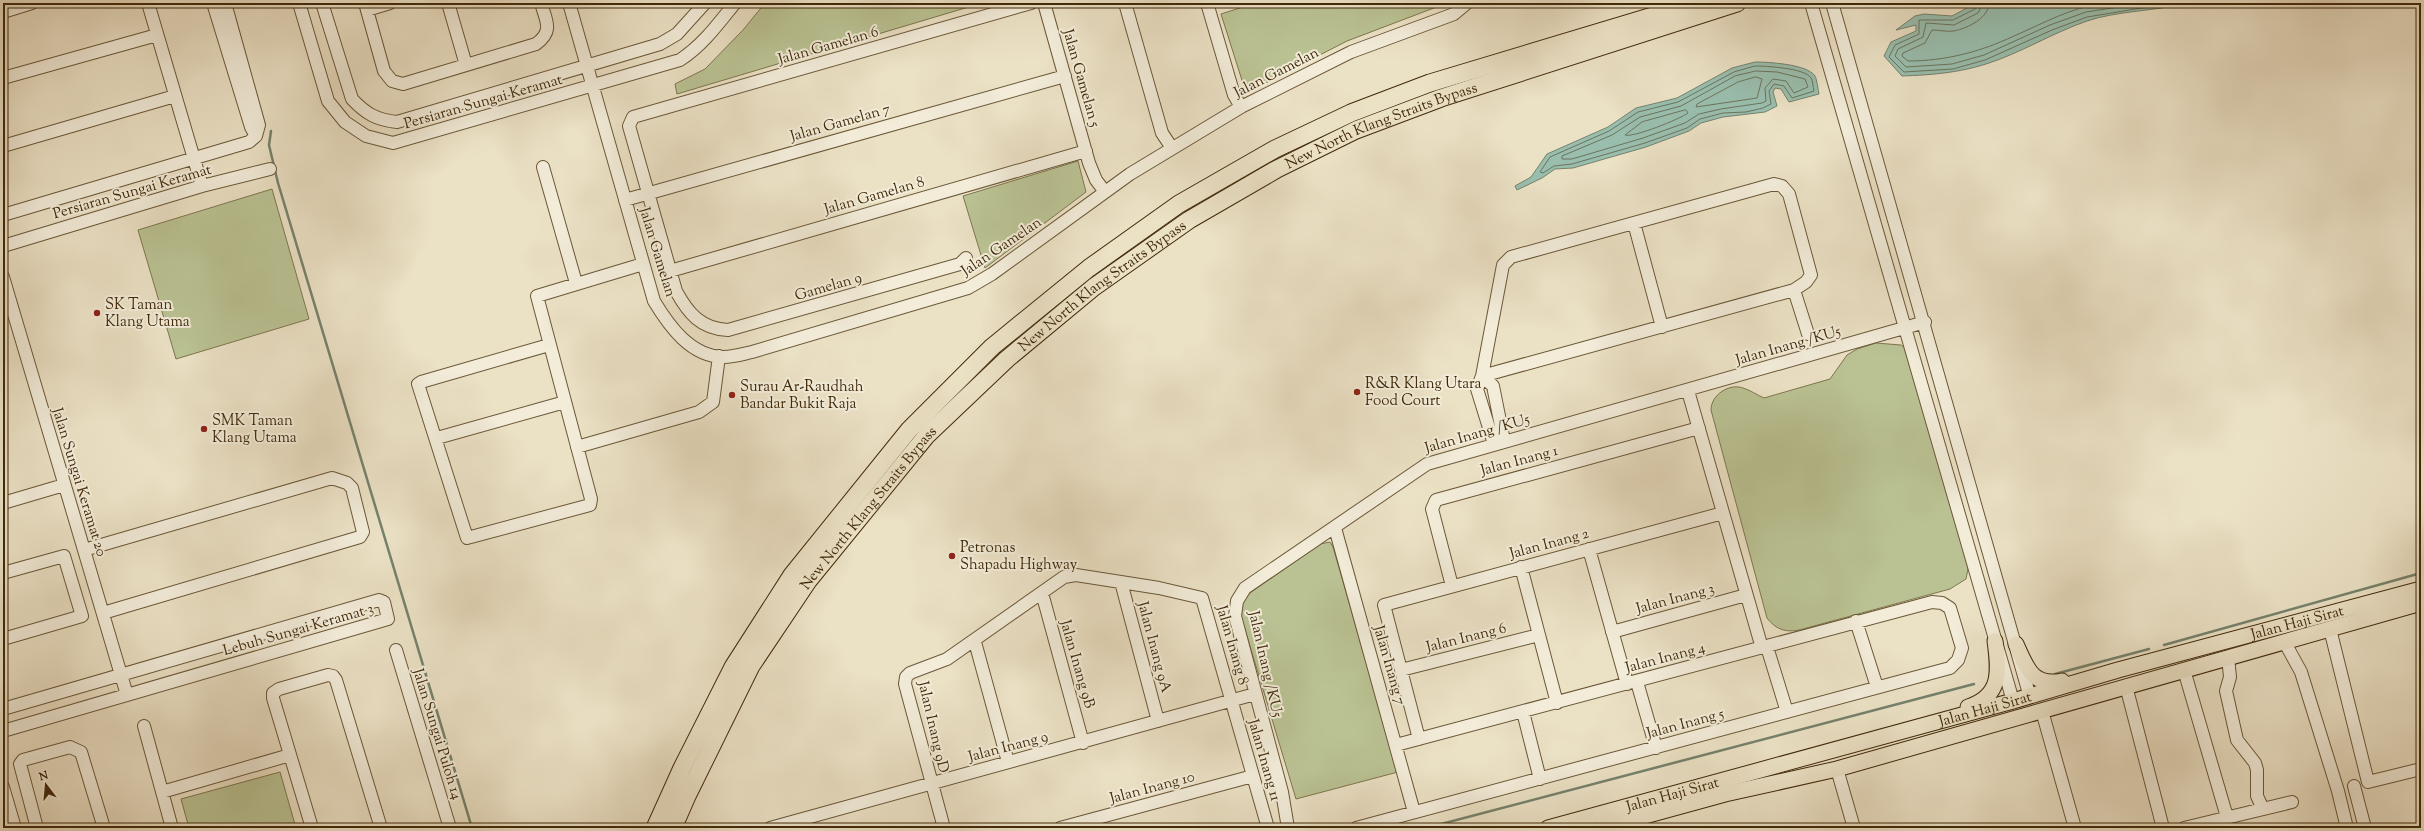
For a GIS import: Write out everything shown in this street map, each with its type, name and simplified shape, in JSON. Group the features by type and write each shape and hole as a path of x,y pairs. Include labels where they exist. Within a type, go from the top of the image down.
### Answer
{"highway":[{"name":"New North Klang Straits Bypass","path":"656,828 682,768 733,667 792,575 909,430 992,347 1089,268 1179,204 1275,149 1351,113 1430,83 1696,3"},
{"name":"New North Klang Straits Bypass","path":"674,828 687,796 750,666 808,581 928,435 1007,359 1094,287 1189,220 1277,169 1356,130 1441,98 1738,3"}],"main road":[{"name":"Jalan Haji Sirat","path":"1548,828 2023,702 2118,670 2421,589"},
{"path":"2299,622 2361,612 2421,594"},
{"name":"Jalan Haji Sirat","path":"1601,828 1725,794 1837,769 2421,603"},
{"path":"2185,652 2216,650 2271,635 2284,641"},
{"path":"1794,762 1834,746 1978,704 1989,695 1996,685 1999,668 1996,641"},
{"path":"2016,644 2028,670 2039,680 2047,683 2118,670"},
{"path":"1976,730 1986,721 2016,712 2023,702 2034,706 2144,677 2184,670"}],"street":[{"path":"3,12 32,3"},
{"path":"148,3 202,186"},
{"path":"213,3 251,127 256,136"},
{"path":"3,215 249,142 256,136 259,125 225,3"},
{"name":"Persiaran Sungai Keramat","path":"299,3 328,101 345,122 366,136 393,143 680,60 694,51 712,33 735,3"},
{"name":"Persiaran Sungai Keramat","path":"322,3 352,99 364,112 382,120 397,122 660,44 677,34 705,3"},
{"path":"390,3 366,6 384,70 392,81 403,84 536,44 545,37 548,29 541,3"},
{"path":"448,3 466,65"},
{"name":"Jalan Gamelan","path":"569,3 654,301 668,325 689,345 708,354 724,357 752,352 968,288 992,274 1105,192 1172,148 1241,107 1351,52 1454,14 1467,3"},
{"name":"Jalan Gamelan 6","path":"648,193 629,126 633,117 1031,3"},
{"name":"Jalan Gamelan 5","path":"1044,3 1089,163 1096,180 1105,192"},
{"path":"1125,3 1162,133 1172,148"},
{"path":"1207,3 1234,95 1241,107"},
{"path":"1811,3 1996,641 2023,702"},
{"path":"1832,3 1863,106 2016,644 2023,702"},
{"path":"3,78 157,35"},
{"name":"Jalan Gamelan 7","path":"625,200 1065,76"},
{"path":"3,146 175,96"},
{"name":"Jalan Gamelan 8","path":"670,271 1086,151"},
{"path":"543,166 576,283"},
{"name":"Persiaran Sungai Keramat","path":"3,246 202,186 270,169"},
{"path":"1482,376 1794,290 1806,282 1811,275 1789,194 1782,186 1774,184 1511,257 1502,265 1482,376 1477,389 1499,442"},
{"path":"648,193 670,271"},
{"path":"1634,223 1662,327"},
{"name":"Gamelan 9","path":"670,271 676,290 685,307 697,320 713,329 728,330 960,264 966,258"},
{"path":"549,345 421,382 418,387 437,438 465,536 470,539 590,505 591,498 564,402 537,296 643,264"},
{"name":"Jalan Sungai Keramat 20","path":"4,281 127,695"},
{"path":"1794,290 1808,334"},
{"name":"Jalan Inang /KU5","path":"1288,828 1282,792 1235,616 1237,601 1245,588 1335,528 1421,466 1499,442 1688,391 1925,322"},
{"path":"577,447 699,412 709,406 714,402 719,356"},
{"path":"1688,391 1746,595 1787,712"},
{"path":"437,438 564,402"},
{"name":"Jalan Inang 1","path":"1452,586 1432,509 1436,500 1698,428"},
{"path":"84,550 332,478 347,483 352,488 363,532 360,537 102,613"},
{"path":"3,503 64,485"},
{"name":"Jalan Inang 2","path":"1401,670 1384,605 1723,513"},
{"name":"Jalan Inang 7","path":"1335,528 1414,812"},
{"path":"1589,549 1612,632 1656,748"},
{"path":"3,573 64,556 82,616 3,639"},
{"path":"1521,567 1557,703"},
{"path":"1008,762 974,642 1069,575 1121,582"},
{"name":"Jalan Inang 8","path":"1121,582 1202,598 1232,701"},
{"name":"Jalan Inang 9A","path":"1121,582 1158,722"},
{"name":"Jalan Inang 9B","path":"1042,593 1083,743"},
{"name":"Jalan Inang 3","path":"1612,632 1746,595"},
{"name":"Lebuh Sungai Keramat 3","path":"3,709 379,600 384,602 388,619 3,731"},
{"name":"Jalan Inang 4","path":"1396,745 1765,648 1856,621 1932,602 1942,603"},
{"name":"Jalan Inang 5","path":"1356,828 1950,668 1958,660 1962,648 1950,608 1942,603"},
{"path":"1856,621 1877,687"},
{"path":"2330,629 2368,782"},
{"name":"Jalan Inang 6","path":"1401,670 1539,635"},
{"path":"2284,641 2301,672 2338,791 2346,828"},
{"name":"Jalan Inang 9D","path":"944,828 905,684 906,677 910,673 941,663 974,642"},
{"name":"Jalan Sungai Puloh 14","path":"396,650 450,828"},
{"path":"2228,657 2230,677 2226,691 2237,740 2254,763 2257,770 2257,796 2263,809"},
{"path":"1401,670 1419,739"},
{"path":"2184,670 2227,817"},
{"path":"312,828 273,698 273,693 279,689 328,675 333,676 381,828"},
{"path":"2126,686 2163,828"},
{"name":"Jalan Inang 9","path":"770,828 1008,762 1083,743 1255,694"},
{"name":"Jalan Inang 11","path":"1232,701 1268,828"},
{"path":"2042,711 2075,828"},
{"path":"1523,712 1540,779"},
{"path":"144,726 172,828"},
{"path":"37,828 20,764 23,760 70,747 81,752 104,828"},
{"path":"162,792 290,755"},
{"path":"1837,769 1854,828"},
{"path":"2338,791 2421,769"},
{"name":"Jalan Inang 10","path":"1060,828 1253,776"},
{"path":"2354,786 2365,828"},
{"path":"3,787 15,828"},
{"name":"Jalan Inang /KU5","path":"1282,792 1297,828"},
{"path":"2184,828 2292,802"}],"shaded area":[{"path":"765,3 982,3 677,94 675,84 705,69 743,30"},
{"path":"1248,3 1447,3 1347,41 1246,93 1221,14 1249,5"},
{"path":"1078,161 1086,192 985,268 963,196"},
{"path":"272,189 309,319 176,359 138,230"},
{"path":"1876,343 1901,345 1907,349 1969,564 1966,579 1950,589 1803,629 1792,631 1783,630 1775,626 1767,618 1711,410 1712,405 1717,395 1732,387 1746,389 1764,398 1830,379 1847,355 1857,349"},
{"path":"1330,542 1333,547 1398,772 1296,799 1240,613 1243,601 1250,593 1320,544"},
{"path":"280,772 296,828 189,828 181,799"}],"water":[{"path":"1976,3 2188,3 2111,15 2087,21 1986,64 1954,71 1902,76 1884,56 1891,42 1916,31 1916,25 1896,30 1915,16 1924,14 1952,16"},
{"path":"1755,62 1787,64 1811,72 1816,78 1819,94 1789,102 1781,89 1775,88 1773,92 1777,106 1765,112 1723,117 1701,123 1689,131 1646,147 1573,168 1555,169 1542,178 1517,190 1515,186 1531,177 1547,154 1608,127 1636,108 1677,98 1732,68"}],"waterway":[{"path":"271,131 269,145 278,183 472,828"},
{"path":"2164,645 2421,573"},
{"path":"2055,674 2149,649"},
{"path":"1426,828 1974,684"}],"place":[{"name":"SK Taman Klang Utama","path":"97,313"},
{"name":"R&R Klang Utara Food Court","path":"1357,392"},
{"name":"Surau Ar-Raudhah Bandar Bukit Raja","path":"732,395"},
{"name":"SMK Taman Klang Utama","path":"204,429"},
{"name":"Petronas Shapadu Highway","path":"952,556"}]}
